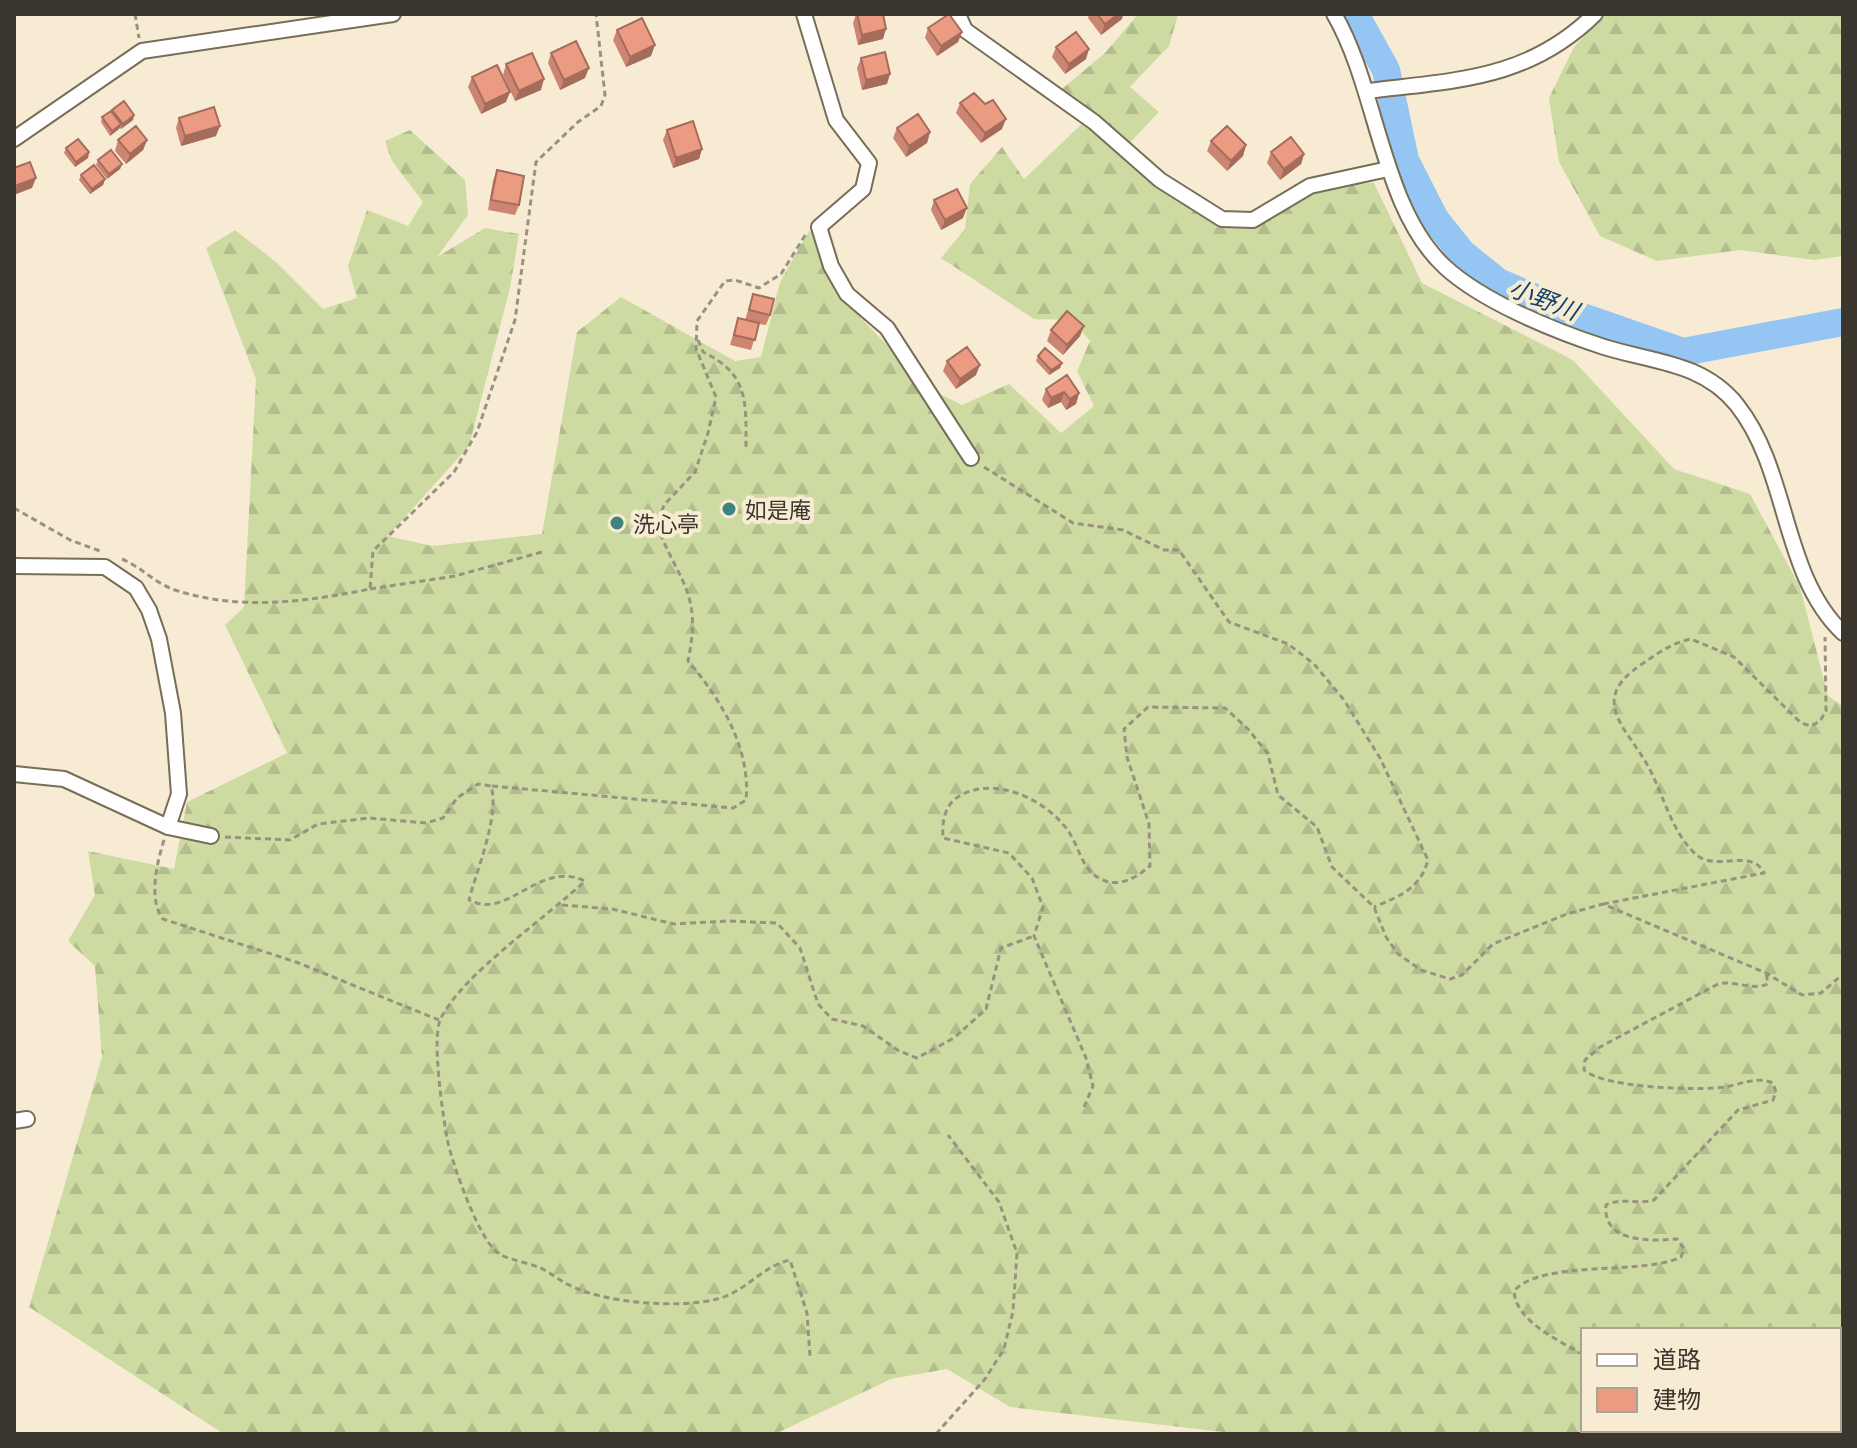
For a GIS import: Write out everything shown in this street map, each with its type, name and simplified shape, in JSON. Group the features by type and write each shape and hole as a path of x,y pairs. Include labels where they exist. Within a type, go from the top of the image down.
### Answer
{"street":[{"path":"14,139 142,51 393,14"},
{"path":"804,14 836,120 869,163 863,189 819,227 831,266 847,294 887,328 971,458"},
{"path":"958,14 965,30 1094,122 1160,180 1222,219 1253,220 1310,186 1388,169"},
{"path":"1334,14 1350,42 1368,91 1388,169 1420,237 1444,266 1480,293 1601,346 1676,363 1713,383 1737,405 1785,507 1806,580 1826,617 1843,633"},
{"path":"1368,91 1473,78 1524,64 1569,39 1595,14"},
{"path":"14,566 105,567 136,588 149,610 159,639 173,713 179,794 168,827"},
{"path":"14,774 64,779 168,827 211,836"}],"path":[{"path":"135,14 142,51"},
{"path":"370,589 373,551 454,472 477,432 515,320 536,162 578,122 601,106 605,95 596,14"},
{"path":"211,836 290,840 318,824 369,818 426,823 443,818 457,798 478,784 733,808 746,800 749,775 734,731 705,681 688,661 695,626 691,596 657,526 664,505 695,472 716,397 696,349 697,321 725,281 735,280 759,288 781,274 809,231 819,227"},
{"path":"697,336 703,352 724,362 735,374 746,402 746,448"},
{"path":"971,458 1073,523 1123,530 1164,550 1179,550 1229,622 1288,644 1314,664 1344,700 1380,758 1428,860 1424,875 1411,891 1374,907"},
{"path":"14,508 70,540 135,564 171,590 226,602 305,602 455,576 542,552"},
{"path":"1084,1107 1093,1086 1086,1058 1034,936 1043,907 1032,878 1009,853 943,838 942,819 956,798 976,788 993,787 1046,807 1069,832 1087,867 1100,879 1120,883 1139,875 1150,866 1149,824 1127,757 1124,729 1148,707 1225,708 1248,729 1268,754 1278,795 1317,827 1332,867 1374,907 1398,954 1421,970 1450,979 1462,975 1493,944 1567,914 1603,904 1764,873 1760,865 1749,860 1717,863 1700,858 1685,844 1650,768 1618,721 1613,700 1618,683 1664,649 1691,639 1734,657 1801,723 1811,726 1820,721 1826,711 1826,617"},
{"path":"491,786 495,797 492,823 469,900 482,907 497,905 537,881 573,875 585,881 510,944 459,994 439,1020 440,1096 450,1157 477,1222 497,1253 541,1268 571,1286 611,1302 718,1299 748,1286 774,1264 790,1260 807,1313 810,1356"},
{"path":"168,827 158,859 157,912 163,919 296,962 439,1020"},
{"path":"1603,904 1766,973 1802,995 1821,993 1843,974"},
{"path":"560,905 612,909 674,924 728,921 777,923 800,948 818,1004 832,1019 863,1026 899,1051 917,1058 954,1038 986,1009 1001,948 1034,936"},
{"path":"1581,1354 1516,1308 1514,1291 1532,1279 1606,1267 1668,1263 1681,1257 1684,1249 1677,1239 1638,1241 1624,1236 1610,1223 1606,1205 1614,1201 1642,1204 1654,1200 1738,1110 1773,1100 1776,1092 1773,1083 1763,1078 1722,1088 1613,1082 1592,1077 1584,1070 1585,1060 1600,1047 1718,984 1731,981 1758,988 1768,984 1766,973"},
{"path":"936,1434 985,1379 1004,1349 1013,1311 1017,1253 999,1202 948,1135"}],"green space":[{"path":"1138,14 1178,14 1169,46 1130,87 1159,112 1125,148 1221,219 1255,226 1310,186 1374,183 1422,283 1573,360 1674,469 1750,494 1800,587 1828,696 1843,706 1843,1434 1240,1434 1010,1407 947,1369 891,1379 775,1434 224,1434 29,1307 102,1057 95,966 68,941 95,895 88,851 174,869 187,802 287,753 225,625 244,607 256,379 206,248 235,230 276,262 323,309 357,298 348,266 367,210 408,226 423,202 392,161 385,141 410,130 465,180 468,215 437,257 485,228 519,234 510,288 469,446 388,536 432,546 542,534 577,332 621,297 735,361 761,357 780,282 809,231 822,236 835,291 928,388 962,405 1009,384 1061,433 1094,406 1077,371 1090,341 1072,320 1034,319 941,258 965,229 970,184 1002,147 1024,179 1088,118 1056,94 1105,53"},
{"path":"1605,14 1843,14 1843,256 1814,260 1740,250 1657,261 1600,236 1559,162 1549,98 1574,47"}],"building":[{"path":"857,14 883,14 886,29 862,35"},
{"path":"949,14 962,32 941,46 928,28"},
{"path":"1097,14 1118,14 1105,24"},
{"path":"642,18 655,45 630,57 617,30"},
{"path":"1076,32 1089,49 1069,64 1056,47"},
{"path":"576,41 589,68 564,80 551,53"},
{"path":"885,52 890,74 866,80 861,58"},
{"path":"532,53 544,79 519,91 506,64"},
{"path":"497,65 510,92 485,104 472,77"},
{"path":"974,93 985,104 993,100 1006,119 985,133 960,103"},
{"path":"124,101 134,115 123,124 112,110"},
{"path":"214,107 220,126 185,136 179,118"},
{"path":"111,111 121,124 112,131 102,117"},
{"path":"918,114 930,132 909,146 897,128"},
{"path":"693,121 702,149 676,158 667,130"},
{"path":"136,126 147,140 130,154 118,140"},
{"path":"1227,126 1246,145 1231,161 1211,141"},
{"path":"1291,137 1304,154 1284,169 1271,152"},
{"path":"78,139 89,152 76,162 66,148"},
{"path":"111,150 122,164 109,174 98,160"},
{"path":"30,162 36,178 15,186 14,168"},
{"path":"94,165 105,179 92,189 81,175"},
{"path":"497,170 524,176 519,205 491,200"},
{"path":"957,189 967,208 945,220 934,200"},
{"path":"753,294 774,299 770,315 749,310"},
{"path":"1067,311 1084,326 1067,345 1051,330"},
{"path":"738,318 759,323 755,340 734,335"},
{"path":"967,347 980,365 960,379 947,361"},
{"path":"1045,348 1062,363 1051,370 1038,356"},
{"path":"1067,375 1079,393 1070,399 1064,392 1051,398 1046,389"}],"waterway":[{"name":"小野川","path":"1355,14 1386,70 1405,160 1435,219 1462,253 1498,282 1565,311 1683,352 1843,322"}],"place":[{"name":"如是庵","path":"729,509"},
{"name":"洗心亭","path":"617,523"}]}
